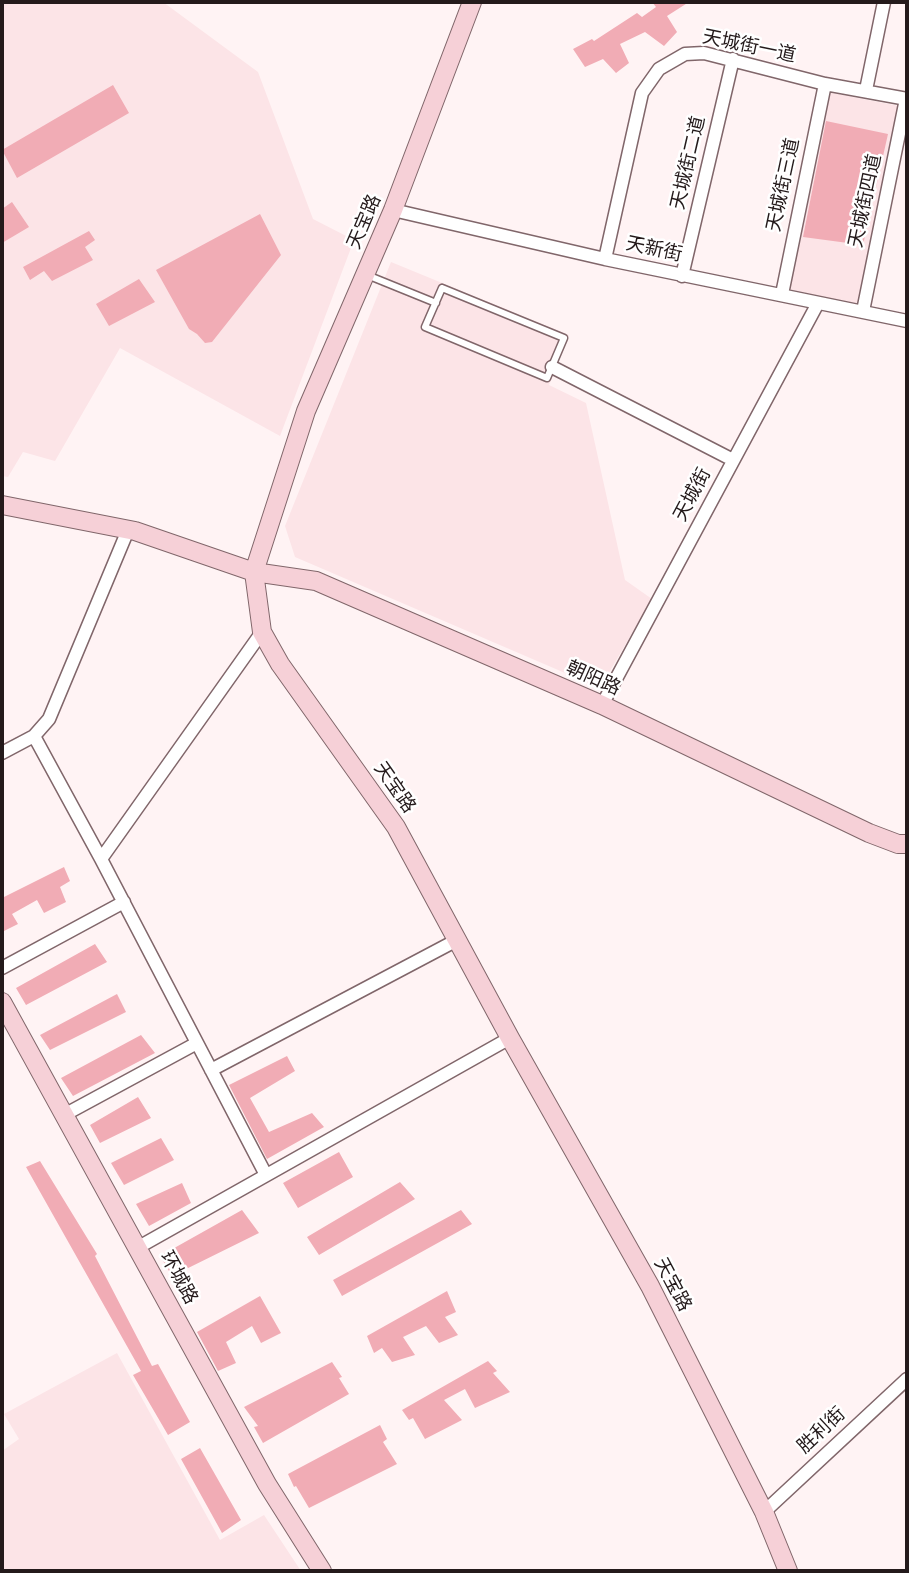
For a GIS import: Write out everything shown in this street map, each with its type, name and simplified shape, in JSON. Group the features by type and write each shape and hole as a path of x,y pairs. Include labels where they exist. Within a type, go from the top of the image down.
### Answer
{"main road":[{"name":"天宝路","path":"472,2 393,210 306,411 254,572 262,632 280,664 396,827 510,1038 650,1286 764,1512 788,1571"},
{"name":"朝阳路","path":"2,505 128,530 254,572 316,581 601,705 869,833 898,844 907,844"},
{"name":"环城路","path":"2,1002 267,1484 323,1571"}],"street":[{"path":"866,90 884,2"},
{"name":"天城街一道","path":"605,259 642,93 659,69 685,54 704,53 825,84 907,99"},
{"name":"天城街二道","path":"682,276 733,59"},
{"name":"天城街三道","path":"782,294 825,84"},
{"name":"天城街四道","path":"863,311 907,99"},
{"name":"天新街","path":"393,210 682,276 907,321"},
{"name":"天城街","path":"601,705 818,303"},
{"path":"552,367 733,460"},
{"path":"2,753 34,736 49,719 128,530"},
{"path":"102,859 262,632"},
{"path":"34,736 102,859 266,1175"},
{"path":"2,968 124,902"},
{"path":"211,1070 457,940"},
{"path":"137,1248 510,1038"},
{"path":"64,1115 197,1043"},
{"name":"胜利街","path":"764,1512 907,1378"}],"lane":[{"path":"365,275 436,303"},
{"path":"442,288 564,338 547,378 425,327 436,303 442,288"}],"shaded area":[{"path":"2,2 163,2 258,72 313,219 354,240 280,436 120,348 55,461 23,452 8,477 2,476"},
{"path":"827,92 899,106 858,305 787,291"},
{"path":"391,262 569,335 549,385 586,403 625,580 652,599 600,688 295,557 285,526"},
{"path":"117,1353 220,1540 264,1515 301,1571 2,1571 2,1451 19,1439 4,1414"}],"building":[{"path":"652,2 689,2 667,16 677,32 664,46 645,32 620,44 629,63 616,73 603,59 585,67 573,49 592,39 594,41 637,13 642,17 656,7"},
{"path":"113,85 129,113 17,178 2,150"},
{"path":"826,121 888,134 863,245 803,237"},
{"path":"12,202 29,227 2,243 2,209"},
{"path":"260,214 281,255 212,342 205,343 189,329 156,270"},
{"path":"89,231 95,240 85,247 93,260 52,281 44,271 30,280 23,267"},
{"path":"139,279 155,302 109,326 96,304"},
{"path":"64,867 70,881 60,887 66,902 44,913 37,900 12,914 18,924 2,932 2,898"},
{"path":"95,944 107,962 26,1005 16,988"},
{"path":"117,994 126,1012 50,1050 40,1035"},
{"path":"141,1035 155,1053 73,1096 61,1078"},
{"path":"287,1056 295,1071 250,1098 269,1132 312,1113 324,1127 267,1159 229,1085"},
{"path":"138,1097 151,1118 100,1143 90,1125"},
{"path":"161,1138 174,1160 124,1185 111,1163"},
{"path":"339,1152 353,1177 298,1208 283,1183"},
{"path":"40,1161 97,1254 95,1256 152,1366 158,1364 190,1422 168,1435 133,1375 141,1371 26,1167"},
{"path":"400,1182 415,1199 319,1255 307,1237"},
{"path":"182,1183 191,1203 149,1226 136,1204"},
{"path":"242,1210 259,1233 172,1276 160,1256"},
{"path":"461,1210 472,1224 342,1296 333,1280"},
{"path":"447,1291 456,1312 445,1317 458,1335 439,1343 426,1326 403,1337 415,1355 392,1362 382,1348 374,1353 367,1336"},
{"path":"260,1296 281,1333 261,1343 252,1326 226,1342 236,1363 218,1371 197,1332"},
{"path":"488,1361 497,1371 493,1373 510,1392 475,1408 465,1389 444,1400 462,1420 425,1439 413,1418 409,1420 402,1410"},
{"path":"332,1362 349,1394 263,1443 254,1427 258,1426 244,1407"},
{"path":"380,1425 387,1439 383,1442 397,1464 309,1508 288,1474"},
{"path":"200,1448 241,1520 222,1533 181,1459"}]}
